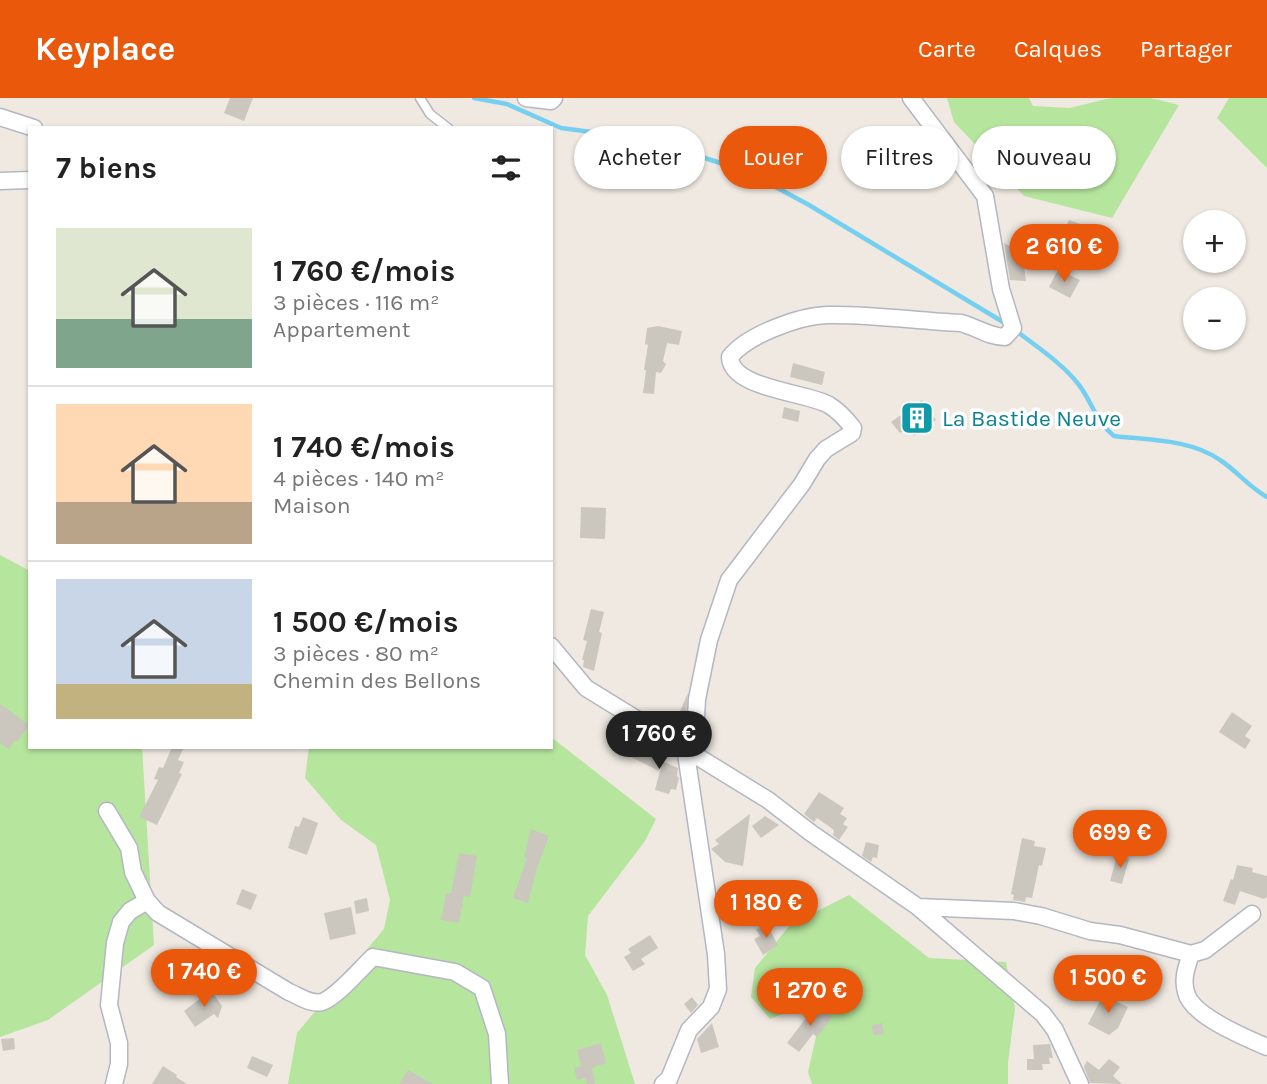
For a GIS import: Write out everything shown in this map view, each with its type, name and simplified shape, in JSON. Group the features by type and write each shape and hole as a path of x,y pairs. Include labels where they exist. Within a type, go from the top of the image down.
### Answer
{"street":[{"path":"526,98 551,101 554,98"},
{"path":"663,1084 669,1079 689,1030 711,1007 718,989 716,954 685,747 696,718 697,699 709,640 729,580 802,484 817,459 826,449 852,433 853,428 829,405 743,377 734,370 730,357 740,347 776,327 824,315 961,323 997,337 1005,337 1013,328 1001,289 985,196 912,98"},
{"path":"0,117 28,126"},
{"path":"0,181 28,180"},
{"path":"553,648 586,688 768,800 918,907 1043,1014 1055,1030 1080,1084"},
{"path":"107,811 130,848 133,872 147,901 158,913 289,992 309,1001 321,1002 373,957 455,972 482,988 496,1034 500,1084"},
{"path":"114,1084 119,1064 119,1043 109,1004 115,943 121,922 130,911 147,901"},
{"path":"918,907 1014,911 1191,954 1205,950 1252,914"},
{"path":"1191,954 1185,975 1186,995 1198,1010 1210,1019 1267,1047"}],"lane":[{"path":"420,98 430,114 445,126"}],"green space":[{"path":"947,98 1029,98 1033,106 1070,108 1110,98 1151,98 1179,105 1112,218 1024,196 1017,189 1116,189 1116,126 972,126 972,141 954,122"},
{"path":"1229,98 1267,98 1267,168 1217,118"},
{"path":"0,555 28,570 28,749 142,749 154,945 48,1020 0,1037"},
{"path":"553,739 656,819 645,841 588,916 585,955 607,995 635,1084 288,1084 297,1033 384,929 390,900 376,845 341,820 305,778 309,749 553,749"},
{"path":"849,895 929,958 1006,962 1015,1008 1008,1084 812,1084 808,1072 825,997 770,1019 751,997 755,968 790,925"}],"building":[{"path":"230,98 253,98 244,121 224,113"},
{"path":"1069,220 1091,228 1081,255 1063,251 1071,232 1065,229"},
{"path":"1004,243 1022,252 1026,281 1010,280"},
{"path":"1058,270 1080,280 1070,298 1049,287"},
{"path":"658,326 682,331 679,345 667,343 663,361 666,364 661,373 656,372 654,394 643,393 647,328"},
{"path":"793,363 825,372 822,385 790,377"},
{"name":"La Bastide Neuve","path":"922,400 936,420 914,436 908,427 900,433 891,422"},
{"path":"784,407 800,411 798,422 782,418"},
{"path":"581,507 606,508 605,539 580,538"},
{"path":"591,609 604,612 594,671 583,667 582,660 587,641 583,640"},
{"path":"688,693 686,715 679,733 662,723 670,713 677,718"},
{"path":"0,704 28,726 9,749 0,743"},
{"path":"1232,712 1252,726 1245,736 1251,740 1245,749 1219,732"},
{"path":"631,747 678,768 676,790 671,789 669,794 655,790 661,767 659,771 627,755"},
{"path":"171,749 183,749 178,760 184,762 179,773 182,774 157,825 139,817 158,780 154,779 159,767 163,768"},
{"path":"819,792 844,808 840,814 847,818 843,824 848,827 839,840 833,835 834,830 817,818 814,822 804,814"},
{"path":"750,814 743,866 725,862 711,849 719,844 715,840"},
{"path":"765,816 779,825 761,838 752,826"},
{"path":"303,817 318,823 307,855 288,848 295,826 299,827"},
{"path":"531,829 549,836 528,903 513,898 527,858 524,857"},
{"path":"1022,838 1035,841 1034,846 1046,848 1042,866 1039,865 1032,898 1026,897 1025,902 1013,900 1014,895 1011,894"},
{"path":"866,842 879,845 877,858 873,857 871,862 862,856"},
{"path":"459,853 477,856 470,897 464,896 459,923 441,920 446,893 451,893"},
{"path":"1117,856 1129,859 1122,884 1110,881"},
{"path":"1237,865 1253,868 1252,872 1267,876 1267,897 1264,899 1240,891 1235,905 1223,901"},
{"path":"242,889 257,895 251,910 236,904"},
{"path":"367,898 369,911 356,914 354,901"},
{"path":"351,907 356,934 330,940 324,913"},
{"path":"768,927 778,945 763,955 754,939 760,936 756,929"},
{"path":"650,935 658,948 641,959 645,964 633,971 624,957 631,953 628,949"},
{"path":"196,949 208,956 202,966 192,967"},
{"path":"211,990 222,1006 218,1018 214,1014 195,1027 184,1011"},
{"path":"1103,995 1128,1007 1118,1028 1109,1035 1088,1024"},
{"path":"692,997 698,1005 691,1013 684,1004"},
{"path":"816,1005 832,1017 817,1037 813,1034 799,1052 787,1043"},
{"path":"712,1023 719,1047 701,1053 697,1039"},
{"path":"882,1023 884,1034 873,1035 872,1025"},
{"path":"14,1038 15,1049 3,1051 1,1039"},
{"path":"601,1043 606,1063 592,1068 595,1084 587,1084 585,1078 577,1080 574,1068 581,1066 577,1050"},
{"path":"1050,1044 1053,1058 1049,1058 1050,1064 1042,1064 1043,1070 1027,1070 1027,1059 1034,1059 1033,1045"},
{"path":"252,1056 273,1065 267,1077 247,1068"},
{"path":"1109,1059 1120,1067 1113,1076 1122,1084 1090,1083 1084,1067 1087,1061 1099,1070"},
{"path":"163,1066 177,1075 176,1077 187,1084 152,1084"},
{"path":"408,1070 433,1084 399,1084"}],"waterway":[{"path":"474,98 507,104 561,128 630,137 665,145 748,172 809,205 1008,325"},
{"path":"1015,330 1072,377 1098,418 1114,436 1196,448 1220,460 1267,497"}],"place":[{"name":"La Bastide Neuve","path":"917,418"}]}
